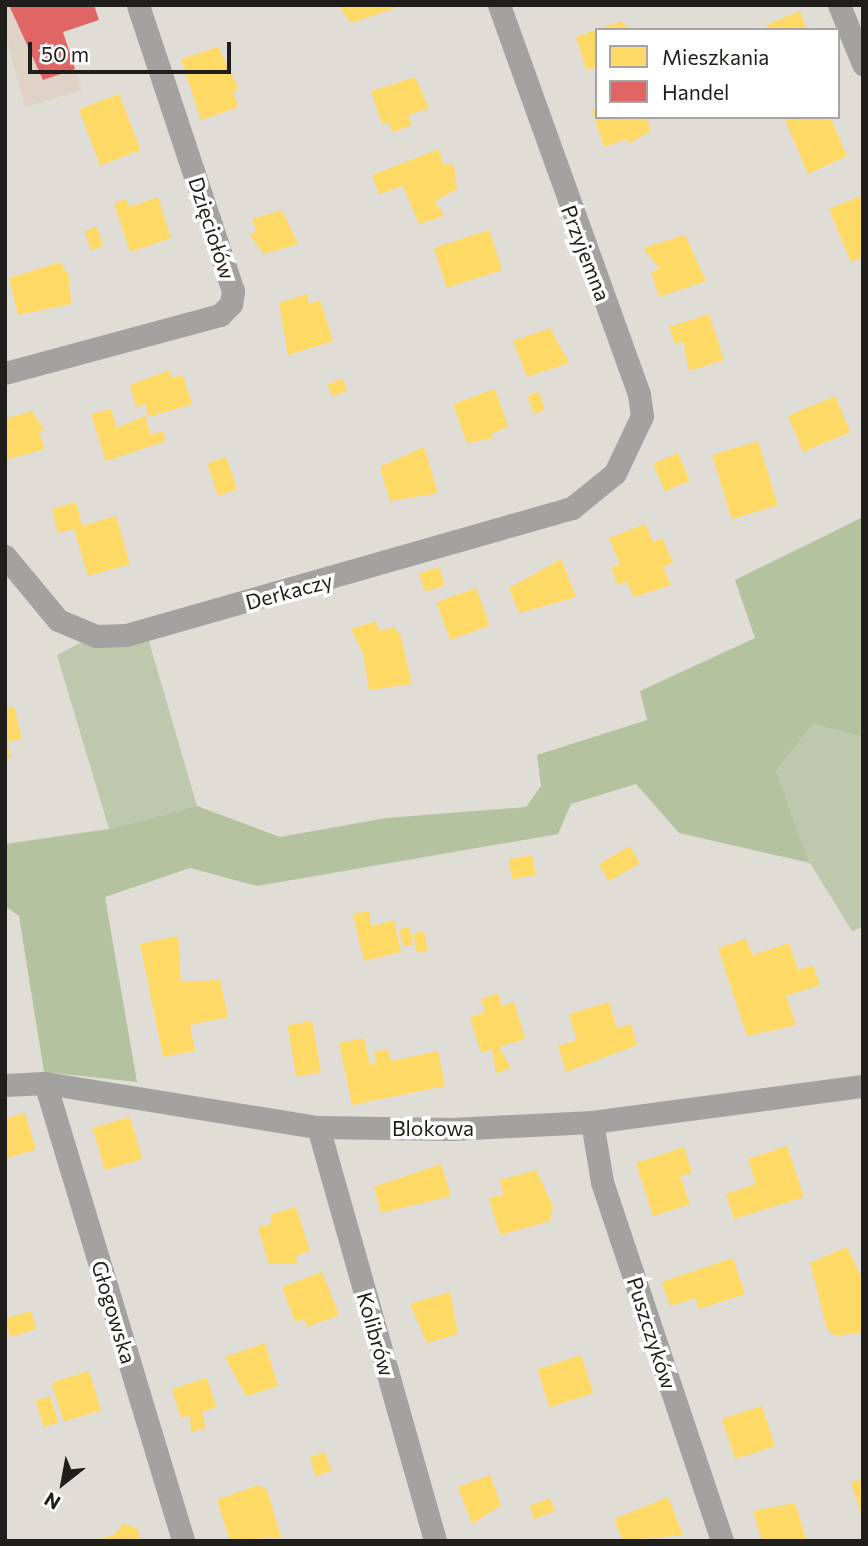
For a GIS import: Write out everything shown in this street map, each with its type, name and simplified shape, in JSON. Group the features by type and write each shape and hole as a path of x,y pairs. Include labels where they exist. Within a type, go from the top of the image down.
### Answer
{"street":[{"name":"Dzięciołów","path":"5,373 220,315 232,304 233,291 138,5"},
{"name":"Przyjemna","path":"499,5 639,394 642,416 632,445 598,493"},
{"path":"839,5 863,64"},
{"name":"Derkaczy","path":"5,556 58,620 96,636 126,635 572,508 598,493"},
{"name":"Blokowa","path":"5,1085 45,1083 318,1127 592,1122 863,1086"},
{"name":"Głogowska","path":"45,1083 183,1541"},
{"name":"Puszczyków","path":"592,1122 602,1182 722,1541"},
{"name":"Kolibrów","path":"318,1127 435,1541"}],"shaded area":[{"path":"5,5 53,5 82,90 25,107 5,33"}],"green space":[{"path":"863,517 863,737 813,724 776,771 810,863 679,833 636,784 571,804 558,834 257,886 190,868 105,897 137,1082 44,1072 19,916 5,906 5,844 109,829 197,806 280,837 386,818 526,807 541,786 537,755 647,720 640,691 755,638 735,580"},
{"path":"148,638 197,806 109,829 57,655 80,643 104,646"},
{"path":"813,724 863,737 863,927 852,931 810,863 776,771"}],"building: Mieszkania":[{"path":"338,5 395,5 396,8 351,23"},
{"path":"800,11 806,28 767,28 766,25"},
{"path":"621,21 628,28 601,28"},
{"path":"595,30 595,68 586,70 576,37"},
{"path":"218,47 239,89 233,91 238,107 201,120 181,59"},
{"path":"415,77 429,108 408,115 412,125 392,132 389,122 382,124 371,91"},
{"path":"119,94 141,150 100,165 79,109"},
{"path":"595,109 595,119 647,119 651,131 628,144 627,139 604,147 592,110"},
{"path":"785,119 831,119 847,156 808,174"},
{"path":"439,149 443,164 454,165 457,189 435,201 444,216 419,224 403,186 379,194 372,175"},
{"path":"863,195 863,257 851,262 829,209"},
{"path":"158,197 171,238 130,252 114,203 126,199 129,207"},
{"path":"282,210 298,244 264,254 249,234 257,232 252,219"},
{"path":"97,227 103,246 91,250 85,231"},
{"path":"489,230 502,270 447,288 434,248"},
{"path":"685,235 706,281 659,297 651,272 660,269 643,248"},
{"path":"60,262 69,276 71,304 18,315 9,278"},
{"path":"307,294 309,304 320,300 333,341 288,355 279,303"},
{"path":"709,314 724,360 689,371 683,341 675,344 669,327"},
{"path":"550,328 569,363 527,377 513,341"},
{"path":"169,370 172,378 183,375 192,404 149,417 145,404 136,407 130,385"},
{"path":"343,379 347,391 332,396 328,384"},
{"path":"495,389 508,427 492,433 493,438 467,443 453,404"},
{"path":"539,392 545,410 533,414 528,396"},
{"path":"835,396 850,432 803,452 788,416"},
{"path":"111,409 117,428 145,416 151,435 163,431 166,441 106,461 91,414"},
{"path":"32,411 44,429 39,432 45,449 5,460 5,419"},
{"path":"758,441 778,505 732,519 712,455"},
{"path":"424,447 438,493 390,501 380,467"},
{"path":"678,453 690,481 665,491 653,464"},
{"path":"226,457 237,489 218,496 207,464"},
{"path":"76,502 82,526 116,516 130,564 88,576 74,529 58,533 52,509"},
{"path":"645,524 653,542 662,538 673,563 663,567 671,585 634,597 627,582 618,585 611,568 620,564 609,538"},
{"path":"561,559 576,597 519,613 509,588"},
{"path":"439,567 445,585 425,592 419,573"},
{"path":"476,588 490,626 450,640 437,602"},
{"path":"376,621 379,631 395,627 401,637 412,684 369,690 363,653 351,629"},
{"path":"14,707 22,739 7,742 11,758 5,759 5,709"},
{"path":"630,846 640,863 609,881 599,864"},
{"path":"532,855 536,875 512,879 508,860"},
{"path":"369,911 371,926 394,920 401,952 364,961 353,914"},
{"path":"409,927 413,945 403,947 399,929"},
{"path":"424,931 428,951 417,953 413,933"},
{"path":"178,936 181,982 220,980 228,1017 190,1025 195,1051 163,1057 140,944"},
{"path":"746,939 752,955 789,943 798,970 813,965 820,985 786,996 796,1025 747,1036 718,948"},
{"path":"498,993 502,1006 514,1002 525,1039 499,1047 511,1068 496,1073 492,1049 481,1053 470,1017 485,1012 481,999"},
{"path":"609,1002 617,1028 631,1024 637,1045 566,1072 558,1046 577,1040 569,1014"},
{"path":"312,1021 321,1072 296,1077 287,1025"},
{"path":"364,1038 370,1065 376,1063 374,1052 388,1049 391,1061 438,1051 445,1086 352,1105 339,1043"},
{"path":"25,1113 36,1149 5,1159 5,1119"},
{"path":"130,1117 142,1159 105,1170 93,1128"},
{"path":"787,1146 804,1197 734,1219 726,1194 756,1184 748,1159"},
{"path":"684,1147 692,1173 680,1176 690,1204 653,1216 636,1163"},
{"path":"441,1164 451,1196 381,1213 374,1187"},
{"path":"536,1170 553,1206 550,1221 500,1235 489,1198 503,1195 500,1180"},
{"path":"296,1207 310,1251 295,1256 298,1264 269,1264 258,1228 272,1223 270,1215"},
{"path":"847,1247 863,1280 863,1332 835,1336 827,1329 810,1263"},
{"path":"733,1258 745,1294 699,1309 695,1298 670,1306 662,1282"},
{"path":"322,1272 339,1315 307,1327 305,1319 295,1322 282,1287"},
{"path":"450,1292 458,1334 427,1343 410,1304"},
{"path":"31,1311 36,1329 10,1337 5,1318"},
{"path":"265,1343 278,1386 246,1396 225,1357"},
{"path":"581,1355 593,1393 550,1407 537,1369"},
{"path":"89,1371 101,1410 64,1422 52,1382"},
{"path":"207,1378 216,1407 202,1412 206,1428 191,1432 190,1415 181,1418 172,1389"},
{"path":"50,1396 58,1423 44,1427 36,1400"},
{"path":"762,1406 775,1446 735,1459 722,1419"},
{"path":"325,1452 331,1471 316,1476 310,1457"},
{"path":"490,1475 501,1505 472,1524 458,1487"},
{"path":"863,1479 863,1517 862,1517 851,1482"},
{"path":"258,1485 267,1490 281,1537 230,1541 217,1500"},
{"path":"668,1497 683,1535 623,1541 614,1519"},
{"path":"550,1498 555,1511 534,1519 529,1506"},
{"path":"795,1503 807,1541 762,1541 753,1511"},
{"path":"123,1524 137,1528 141,1541 96,1541 115,1534"}],"building: Handel":[{"path":"9,5 94,5 99,20 63,32 75,69 43,80"}]}
